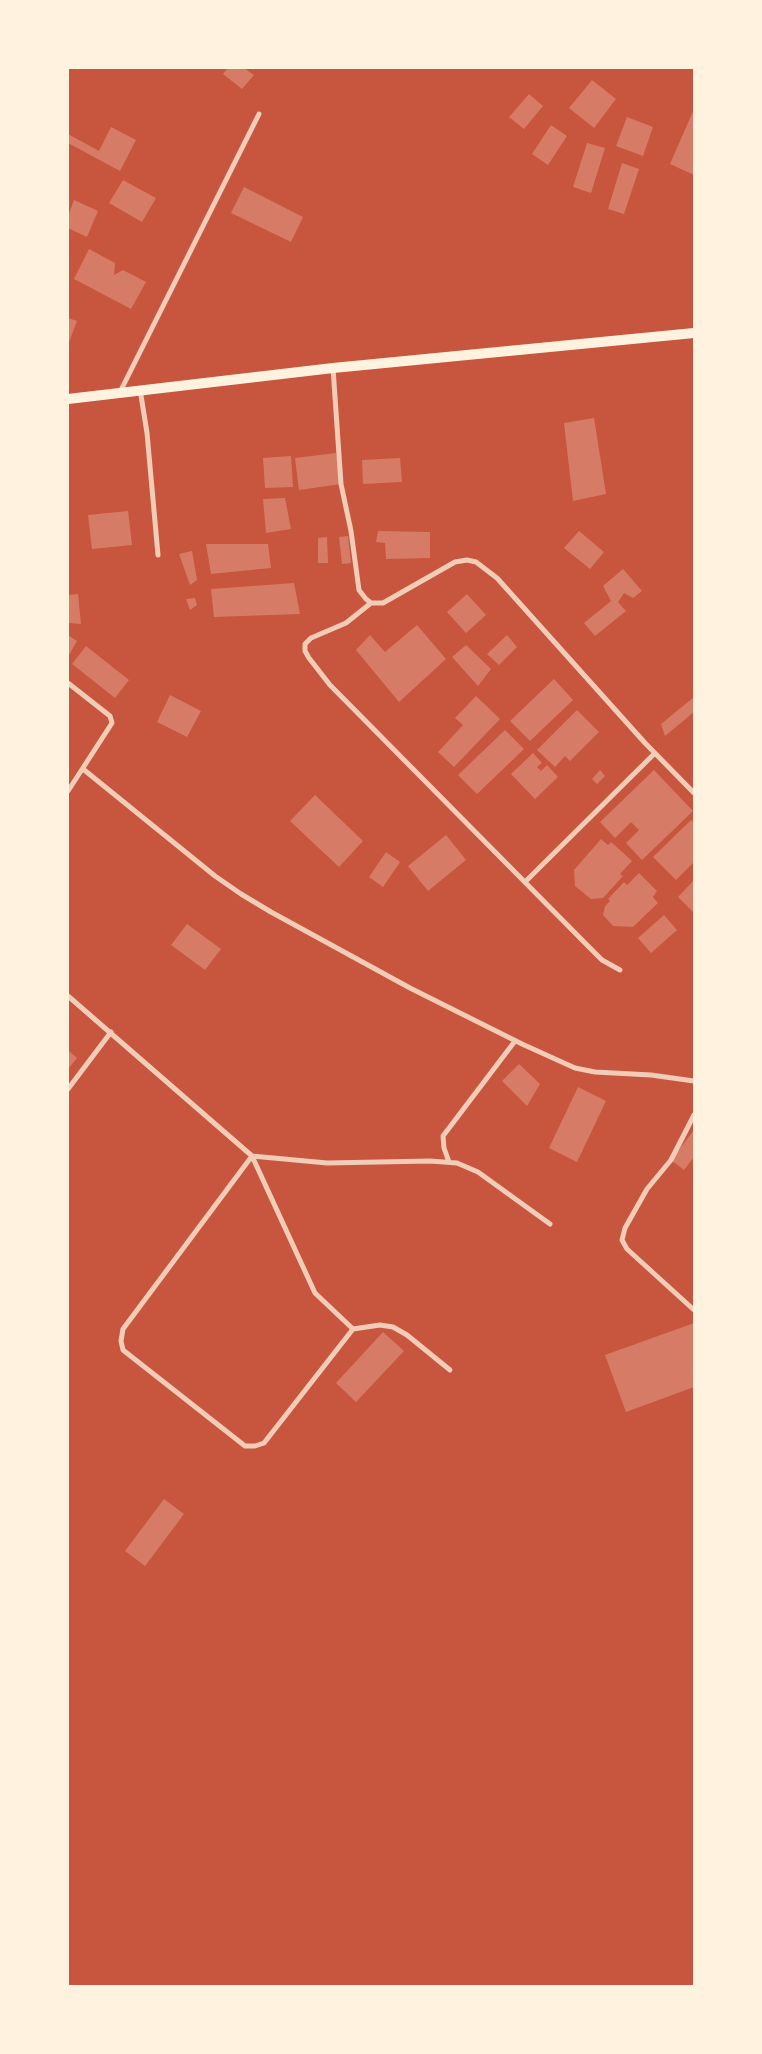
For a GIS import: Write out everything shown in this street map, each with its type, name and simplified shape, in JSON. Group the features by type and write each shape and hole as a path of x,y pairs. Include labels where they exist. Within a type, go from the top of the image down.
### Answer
{"main road":[{"path":"68,399 140,389 333,368 694,333"}],"street":[{"path":"120,392 259,114"},
{"path":"333,368 341,484 351,532 359,590 371,603"},
{"path":"140,389 147,433 158,555"},
{"path":"620,970 602,960 330,685 309,658 305,651 305,644 311,638 346,622 371,603 383,603 455,562 467,560 476,562 497,578 655,753 694,793"},
{"path":"68,682 110,716 112,723 68,791"},
{"path":"525,882 655,753"},
{"path":"83,769 215,876 271,912 410,988 515,1041 575,1068 595,1072 651,1075 694,1081"},
{"path":"68,996 252,1156 315,1293 353,1329"},
{"path":"68,1089 111,1032"},
{"path":"449,1162 444,1148 443,1136 515,1041"},
{"path":"694,1115 671,1160 647,1189 625,1228 622,1240 627,1249 694,1310"},
{"path":"252,1156 327,1163 457,1163 478,1172 550,1224"},
{"path":"252,1156 123,1329 121,1341 123,1350 246,1446 264,1443 353,1329 380,1326 393,1327 407,1335 450,1370"}],"building":[{"path":"228,68 244,68 254,75 242,89 223,74"},
{"path":"592,80 616,99 594,128 569,108"},
{"path":"529,94 543,106 524,129 509,117"},
{"path":"694,109 694,175 670,164"},
{"path":"627,117 653,127 643,156 616,146"},
{"path":"551,125 567,136 548,165 532,154"},
{"path":"111,127 136,140 120,171 68,143 68,134 99,151"},
{"path":"587,143 605,148 591,193 573,187"},
{"path":"622,163 639,169 624,214 608,209"},
{"path":"123,180 156,198 142,222 109,203"},
{"path":"244,187 303,217 291,242 231,213"},
{"path":"74,200 98,211 87,237 68,228 68,216"},
{"path":"89,249 115,263 114,275 123,270 146,282 131,309 74,279"},
{"path":"68,318 77,321 68,345"},
{"path":"594,418 606,494 573,501 564,423"},
{"path":"336,453 341,484 299,490 295,458"},
{"path":"291,456 293,487 265,488 263,458"},
{"path":"400,458 402,482 363,484 362,460"},
{"path":"285,498 291,529 266,533 263,499"},
{"path":"128,511 132,545 92,549 88,515"},
{"path":"378,531 430,532 430,558 386,559 385,543 376,542"},
{"path":"579,531 604,552 590,569 564,548"},
{"path":"348,536 351,563 342,564 339,537"},
{"path":"327,537 328,563 318,563 318,538"},
{"path":"206,544 268,544 271,568 211,574"},
{"path":"192,551 197,580 190,585 179,554"},
{"path":"623,569 642,591 633,598 624,593 618,602 626,611 595,636 584,623 611,601 603,586"},
{"path":"294,583 300,614 214,617 211,589"},
{"path":"78,594 81,624 68,623 68,595"},
{"path":"467,594 486,615 466,633 447,612"},
{"path":"195,598 197,605 190,610 186,599"},
{"path":"417,625 446,659 399,702 356,650 370,635 385,652"},
{"path":"68,635 77,641 68,657"},
{"path":"507,635 517,647 499,665 487,654"},
{"path":"466,645 491,669 478,686 452,657"},
{"path":"86,646 129,680 115,698 72,664"},
{"path":"554,679 573,700 530,741 510,721"},
{"path":"170,695 201,711 187,737 157,722"},
{"path":"476,696 500,719 454,767 438,752 463,725 455,718"},
{"path":"694,697 694,712 665,736 661,724"},
{"path":"577,710 599,732 570,761 565,756 555,767 537,750"},
{"path":"505,730 524,749 477,794 458,775"},
{"path":"533,753 542,763 537,767 541,771 547,765 558,777 535,799 511,774"},
{"path":"600,770 605,776 597,784 592,779"},
{"path":"654,770 693,811 642,860 626,843 639,830 631,822 615,838 600,822"},
{"path":"315,795 363,841 339,867 290,821"},
{"path":"691,820 694,823 694,862 676,880 653,857"},
{"path":"446,835 466,860 428,891 408,866"},
{"path":"601,839 608,845 611,842 632,861 620,874 623,876 603,898 591,899 575,886 574,870"},
{"path":"386,852 400,862 383,887 369,877"},
{"path":"639,873 657,891 653,897 658,903 633,927 613,926 603,915 605,906 610,901 608,899 624,882 627,885"},
{"path":"694,880 694,913 678,897"},
{"path":"664,915 677,930 651,953 638,938"},
{"path":"187,924 221,949 205,970 171,945"},
{"path":"68,1050 77,1058 68,1069"},
{"path":"519,1064 540,1084 527,1106 502,1081"},
{"path":"578,1087 606,1101 577,1162 549,1148"},
{"path":"694,1130 694,1157 684,1170 671,1160"},
{"path":"694,1323 694,1387 626,1412 605,1355"},
{"path":"383,1332 404,1351 356,1402 336,1383"},
{"path":"164,1499 184,1514 145,1566 125,1551"}]}
